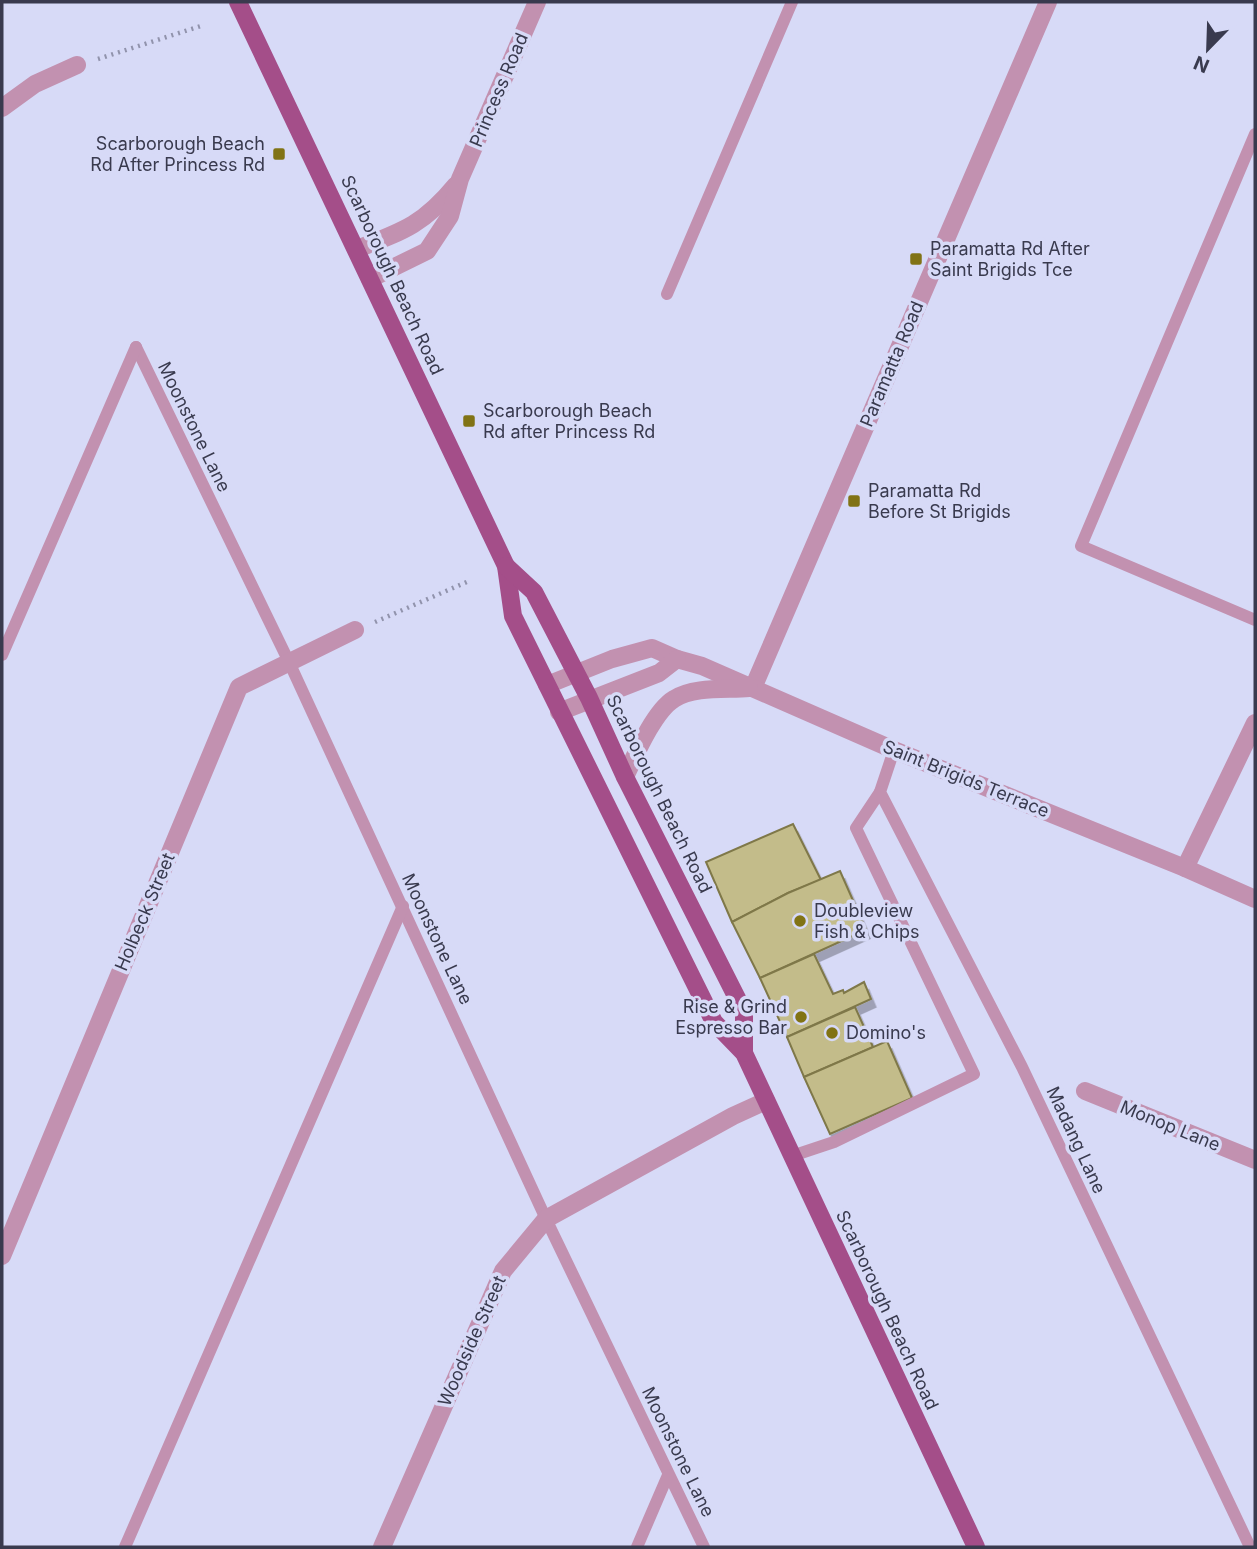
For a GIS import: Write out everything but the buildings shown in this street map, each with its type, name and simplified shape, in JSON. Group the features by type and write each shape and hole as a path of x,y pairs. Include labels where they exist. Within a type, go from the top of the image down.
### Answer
{"main road":[{"name":"Scarborough Beach Road","path":"238,2 506,566 513,616 714,1022 744,1053 976,1547"},
{"name":"Scarborough Beach Road","path":"506,566 534,592 744,1012 744,1053"}],"street":[{"name":"Princess Road","path":"370,279 427,251 450,216 460,179 537,2"},
{"name":"Paramatta Road","path":"753,688 1048,2"},
{"path":"2,108 35,84 77,65"},
{"name":"Princess Road","path":"357,249 412,227 438,207 460,179"},
{"name":"Holbeck Street","path":"2,1256 239,687 355,630"},
{"name":"Saint Brigids Terrace","path":"547,685 612,659 652,648 702,666 894,750 1255,899"},
{"path":"559,712 589,698 659,673 677,659"},
{"path":"625,777 649,730 674,699 697,692 753,688"},
{"path":"1185,868 1255,723"},
{"name":"Monop Lane","path":"1085,1091 1255,1160"},
{"name":"Woodside Street","path":"382,1547 503,1270 546,1219 733,1116 766,1101"}],"lane":[{"path":"667,294 792,2"},
{"path":"1255,134 1081,546 1255,620"},
{"name":"Moonstone Lane","path":"2,655 136,347 289,662 546,1219 704,1547"},
{"path":"792,1156 834,1142 974,1074 856,828 880,792 894,750"},
{"name":"Madang Lane","path":"880,792 1022,1067 1250,1547"},
{"path":"125,1547 403,906"},
{"path":"637,1547 668,1475"}],"path":[{"path":"77,65 204,25"},
{"path":"355,630 469,582"}],"place":[{"name":"Scarborough Beach Rd After Princess Rd","path":"279,154"},
{"name":"Paramatta Rd After Saint Brigids Tce","path":"916,259"},
{"name":"Scarborough Beach Rd after Princess Rd","path":"469,421"},
{"name":"Paramatta Rd Before St Brigids","path":"854,501"},
{"name":"Doubleview Fish & Chips","path":"800,921"},
{"name":"Rise & Grind Espresso Bar","path":"801,1017"},
{"name":"Domino's","path":"832,1033"}]}
